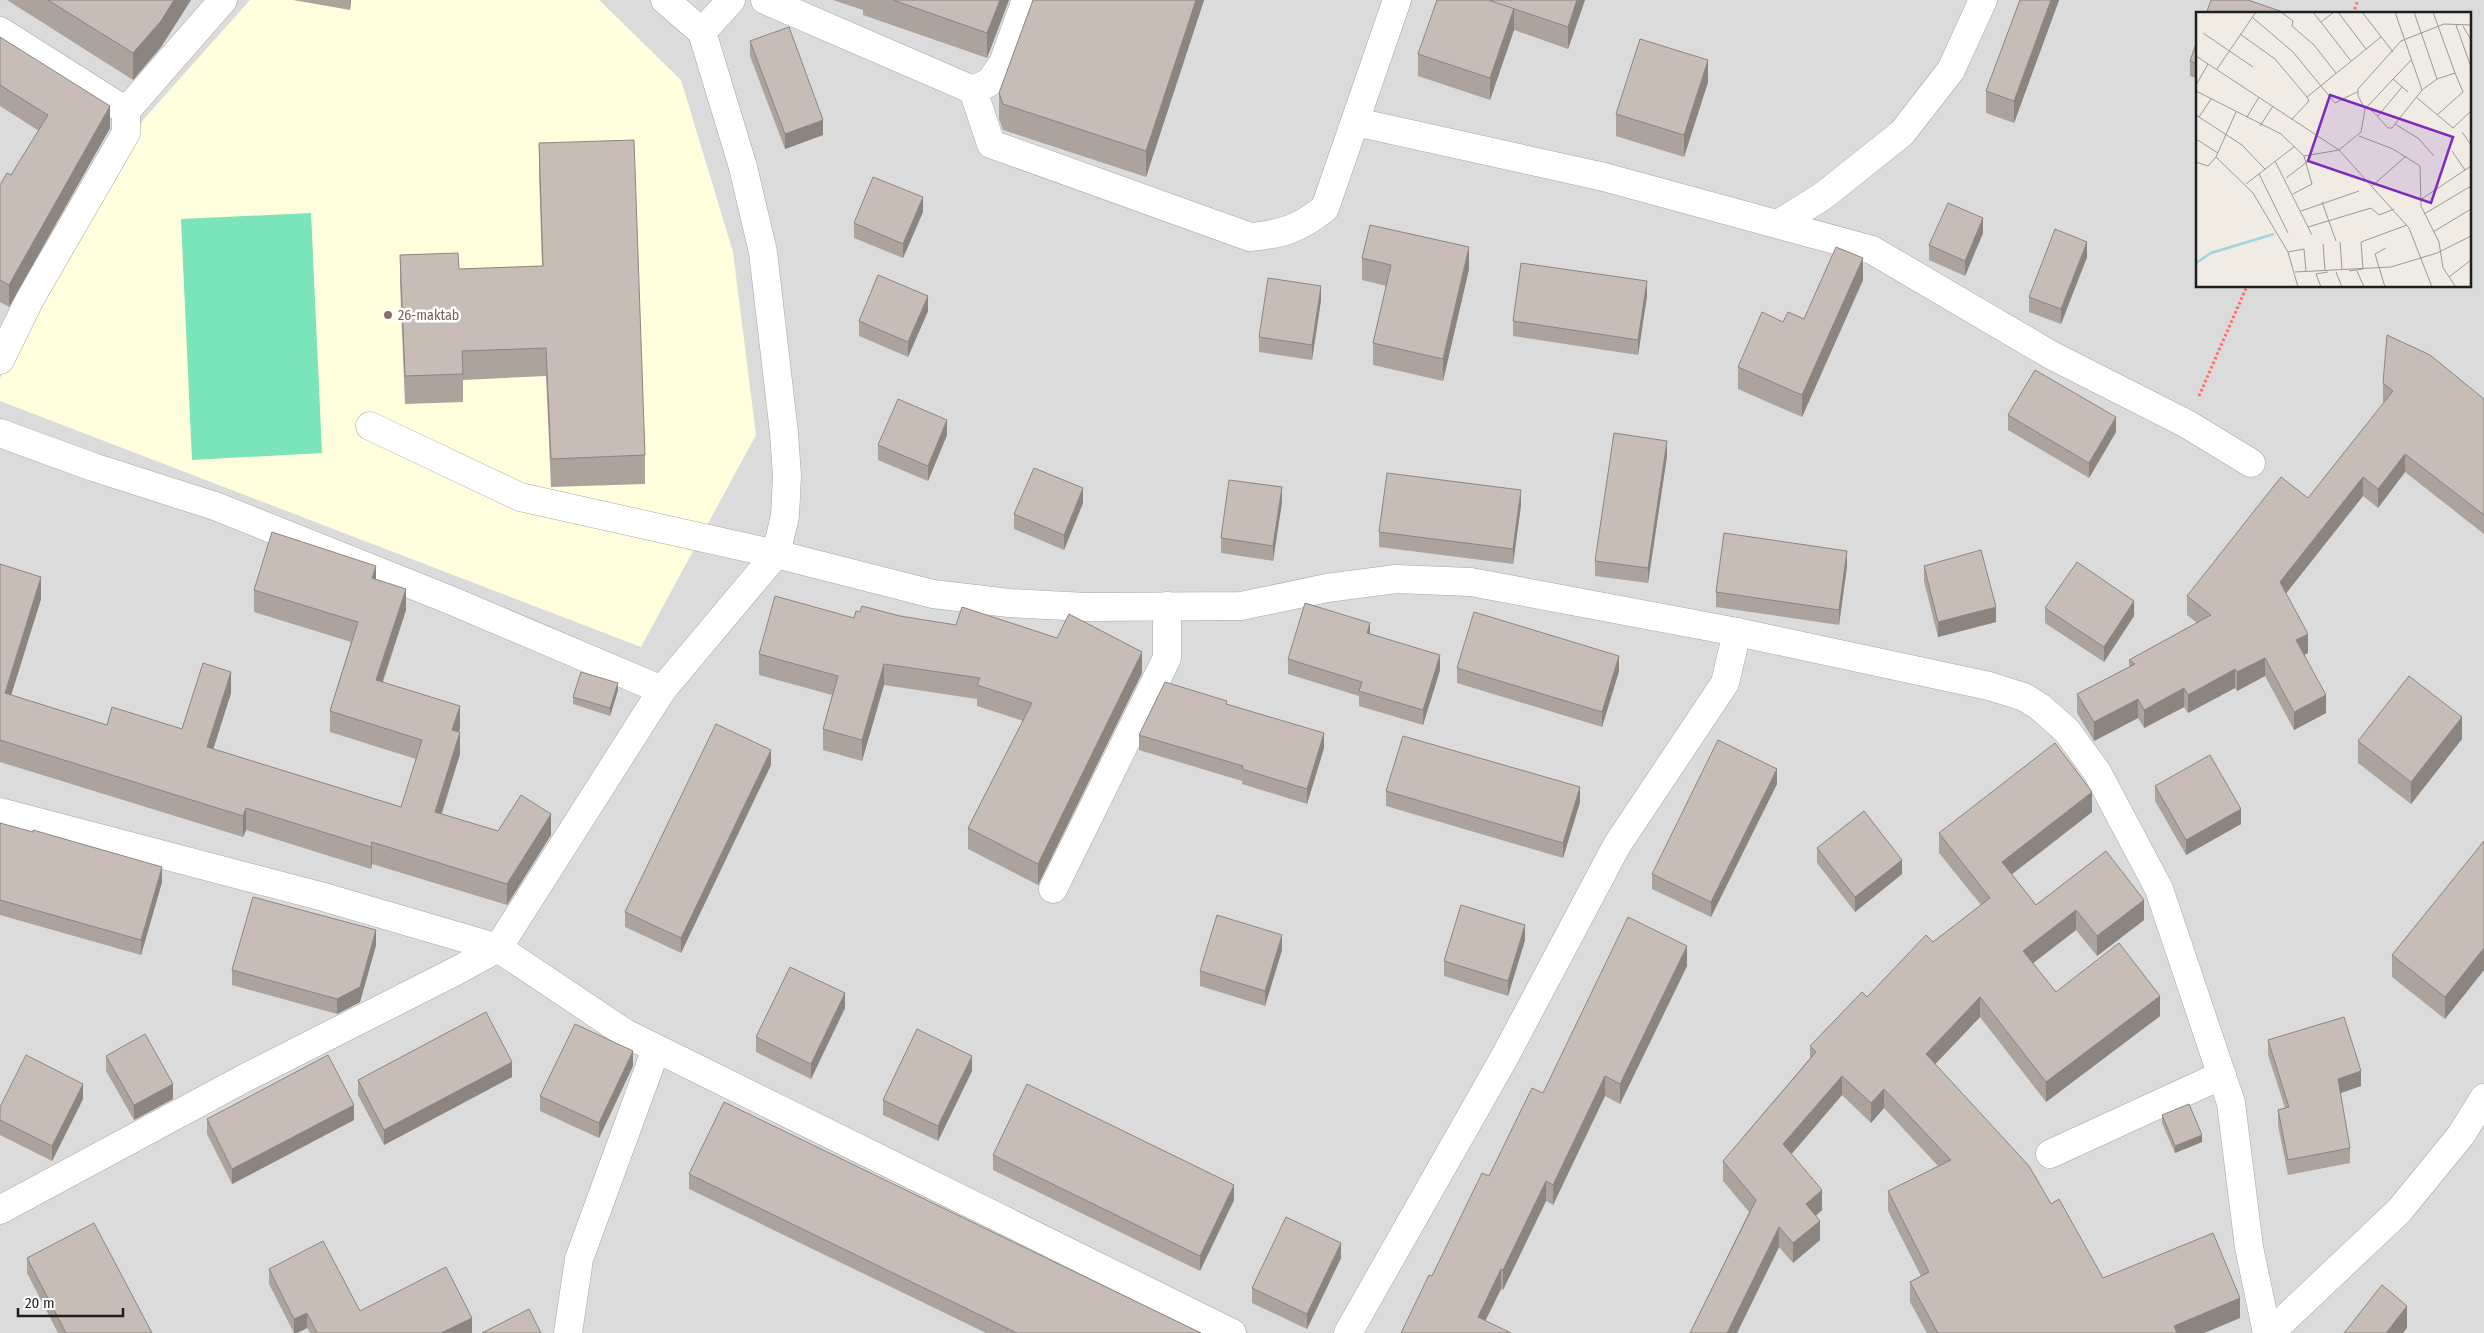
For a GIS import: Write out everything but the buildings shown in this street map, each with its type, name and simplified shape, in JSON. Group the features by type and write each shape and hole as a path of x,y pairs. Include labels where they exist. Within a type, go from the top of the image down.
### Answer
{"street":[{"path":"0,360 30,299 126,133 126,111 223,0"},
{"path":"0,1210 243,1079 498,948 662,690 776,554 785,516 787,476 784,433 763,252 743,167 702,32 665,0"},
{"path":"702,32 730,0"},
{"path":"765,0 973,90 991,144 1250,237 1290,231 1309,221 1325,208 1397,0"},
{"path":"973,90 990,82 1004,63 1026,0"},
{"path":"1778,224 1823,196 1902,133 1951,70 1983,0"},
{"path":"0,31 126,111"},
{"path":"1356,122 1604,177 1872,250 2051,355 2187,424 2250,463"},
{"path":"370,426 520,497 776,554 933,594 1009,603 1086,607 1241,606 1327,588 1396,579 1471,582 1737,632 1989,686 2024,698 2056,719 2078,744 2096,772 2159,889 2231,1103 2249,1247 2268,1333"},
{"path":"0,433 93,467 215,506 450,600 662,690"},
{"path":"1053,889 1166,658 1167,606"},
{"path":"1348,1333 1504,1058 1617,845 1725,683 1737,632"},
{"path":"0,812 320,896 498,948 625,1033 1232,1333"},
{"path":"568,1333 579,1259 656,1049"},
{"path":"2050,1154 2222,1075"},
{"path":"2268,1333 2399,1212 2461,1135 2484,1098"}],"path":[{"path":"2354,12 2358,0"},
{"path":"2187,424 2246,288"}],"shaded area":[{"path":"0,0 2484,0 2484,1333 0,1333"},
{"name":"26-maktab","path":"250,0 599,0 681,80 733,252 756,435 641,647 0,401 0,378 143,120"}],"green space":[{"path":"311,213 322,453 192,460 181,219"}],"place":[{"name":"26-maktab","path":"388,315"}]}
